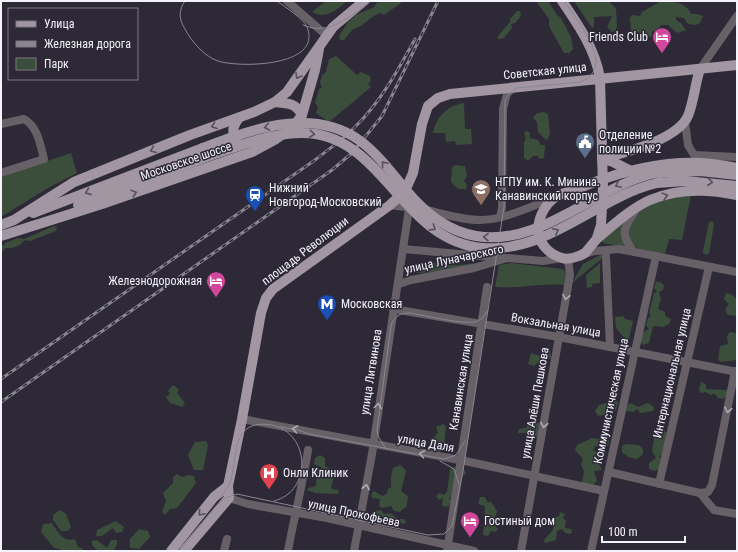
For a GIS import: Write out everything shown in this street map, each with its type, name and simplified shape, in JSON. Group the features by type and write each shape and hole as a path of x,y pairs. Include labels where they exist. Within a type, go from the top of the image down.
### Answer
{"main road":[{"name":"Московское шоссе","path":"1,225 14,220 74,182 190,135 239,118 275,102 287,92 326,35 340,19 364,1"},
{"path":"562,1 588,40 597,64 600,78 603,212 597,238"},
{"name":"Московское шоссе","path":"1,236 95,207 252,152 285,133 299,121 302,115 315,70 319,47"},
{"name":"Советская улица","path":"413,174 425,112 432,102 450,94 737,65"},
{"path":"602,160 674,132 687,118 700,69"},
{"path":"275,102 295,105 302,115"},
{"path":"239,118 234,124 234,139 242,147 252,152"},
{"path":"17,230 204,153 255,129 270,126 299,124 326,126 350,135 372,151 414,200 446,226 476,236 490,237 524,234 616,186 655,173 700,171 737,175"},
{"path":"14,220 204,153 287,134 311,134 337,140 348,146 370,163 414,214 434,229 453,240 483,248 500,248 532,241 565,226 630,191 657,183 685,181 737,186"},
{"path":"631,149 629,160 633,172"},
{"path":"602,160 613,162 633,172"},
{"path":"737,168 718,164 680,163 603,178 556,197 542,213 538,229 542,244 554,255 565,258 584,254 597,238 638,207 663,196 677,192 710,191 737,195"},
{"name":"площадь Революции","path":"229,498 228,486 261,313 266,298 273,289 284,280 390,205 404,191 413,174"},
{"path":"171,551 214,497 228,486"},
{"path":"184,551 229,498"}],"street":[{"path":"287,1 326,35"},
{"path":"700,69 737,16"},
{"path":"500,217 502,208 503,109 507,94 512,88"},
{"path":"687,118 688,145 694,155 737,157"},
{"path":"1,124 24,120 30,123 36,130 44,159 1,173"},
{"name":"улица Литвинова","path":"354,551 373,445 393,309 399,284 413,174"},
{"path":"390,205 481,220 500,217 556,197"},
{"path":"634,252 626,242 624,236 628,223 638,207"},
{"path":"597,238 608,253 610,347"},
{"path":"403,249 507,258"},
{"path":"584,254 634,252 737,272"},
{"name":"Коммунистическая улица","path":"591,551 656,256"},
{"name":"улица Луначарского","path":"399,284 411,280 468,270 507,258 543,261 565,258"},
{"name":"улица Алёши Пешкова","path":"521,551 570,275 565,258"},
{"name":"Интернациональная улица","path":"658,484 710,267"},
{"name":"Канавинская улица","path":"447,548 487,287"},
{"name":"Вокзальная улица","path":"393,309 559,337 736,372"},
{"path":"608,472 700,494 708,492 712,485 736,372"},
{"name":"улица Даля","path":"242,419 461,461 604,491"},
{"path":"288,551 295,513 299,506 308,450"},
{"path":"700,494 714,510 737,514"},
{"name":"улица Прокофьева","path":"229,498 248,504 359,525 447,548 474,551"},
{"path":"224,551 227,539"}],"green space":[{"path":"326,1 347,1 331,13 322,15 312,12"},
{"path":"378,1 401,1 401,3 384,15 380,13 376,15 359,27 353,29 344,40 340,40 339,36 348,22 356,15 374,7"},
{"path":"536,1 548,1 557,15 561,18 571,37 573,49 569,53 564,53 549,26 549,19"},
{"path":"574,1 608,1 616,8 617,27 615,31 612,32 607,27 612,16 594,17 594,27 592,28"},
{"path":"661,1 678,3 686,7 691,14 703,16 700,23 696,25 688,24 684,18 676,17 676,20 681,23 686,30 677,33 668,25 661,25 658,30 652,32 652,36 648,38 642,37 638,32 631,31 630,18 632,15 640,16 642,12"},
{"path":"517,11 520,11 521,16 515,23 511,24 512,28 504,38 498,39 498,36"},
{"path":"336,56 357,75 361,72 370,76 371,81 368,84 371,87 329,122 316,113 318,107 315,103 319,89 322,88 320,82 322,75 326,72 329,59"},
{"path":"464,103 465,129 471,129 472,144 456,145 455,141 446,142 445,133 433,133 440,117 448,109"},
{"path":"544,112 548,114 550,133 548,139 546,140 538,132 537,122 533,118 537,113"},
{"path":"527,131 530,133 530,138 538,140 541,145 545,145 544,158 539,159 538,156 533,156 528,161 524,158 524,142 526,139 524,133"},
{"path":"71,153 77,173 48,188 1,217 1,177"},
{"path":"455,165 465,166 467,176 464,181 467,185 466,189 458,189 451,182 452,167"},
{"path":"691,195 682,240 669,239 665,254 645,251 636,247 632,243 627,230 641,208 660,200"},
{"path":"629,216 626,247 603,243 602,241"},
{"path":"712,221 714,224 709,254 705,255 703,252 709,222"},
{"path":"54,226 57,228 56,231 30,241 25,240 16,247 5,248 1,253 1,245 4,246 5,243 18,238 24,239"},
{"path":"602,254 605,256 572,283 583,264"},
{"path":"422,262 459,265 484,262 446,271 416,273 415,268"},
{"path":"511,263 563,269 567,275 565,285 495,287 499,265"},
{"path":"600,263 600,283 592,284 592,287 587,288 586,275"},
{"path":"656,282 660,282 664,285 663,290 659,292 661,299 658,309 665,312 665,316 671,319 669,324 663,327 653,326 649,343 643,345 640,341 641,333 649,329 646,325 648,318 651,316 649,313 654,293 657,292 654,288"},
{"path":"726,293 731,294 737,299 737,316 728,315 725,310 729,304 724,299"},
{"path":"623,316 625,319 633,321 629,339 625,339 616,328 615,317"},
{"path":"730,332 737,333 737,360 721,362 718,360 720,346 728,344 727,336"},
{"path":"550,352 551,357 545,363 537,363 534,366 528,364 531,353 540,356"},
{"path":"701,382 706,384 706,389 727,390 728,395 723,399 718,398 715,394 710,395 706,392 701,393 699,390"},
{"path":"172,386 175,386 179,390 177,393 185,403 182,407 170,403 166,397 170,394 168,391"},
{"path":"616,400 618,402 616,410 609,414 598,416 595,411 599,405"},
{"path":"630,403 638,407 648,403 654,407 653,411 640,413 637,409 633,412 625,411 625,407"},
{"path":"538,422 542,426 538,430 540,436 535,438 528,433 518,433 519,429 526,428 529,423 534,424"},
{"path":"443,424 446,426 444,447 440,452 436,451 433,441 434,437 438,433 436,427"},
{"path":"665,431 668,435 663,455 659,456 662,461 660,469 655,471 649,469 649,463 656,458 652,451 655,433"},
{"path":"606,437 609,441 608,446 595,446 593,450 604,457 599,464 602,470 594,471 597,481 593,485 585,485 582,482 584,471 581,465 583,459 575,450 577,445 592,438 600,439"},
{"path":"206,441 208,445 203,470 194,470 188,455 195,442"},
{"path":"626,444 639,445 643,449 643,454 637,459 628,457 622,452 622,446"},
{"path":"320,455 325,458 325,466 335,471 331,489 339,490 338,494 315,493 307,490 308,488 316,486 317,472 322,468 314,464 315,458"},
{"path":"401,465 406,471 401,491 408,496 407,506 400,512 394,511 391,506 383,508 379,506 380,499 372,498 371,494 374,491 382,496 387,494 388,489 391,487 393,468"},
{"path":"455,467 464,469 466,474 462,476 458,474 452,497 449,498 451,501 449,506 445,507 442,505 443,498 439,500 436,496 439,493 444,495 447,492 450,469"},
{"path":"177,474 182,477 189,475 194,476 196,483 177,508 170,509 165,515 162,512 166,501 163,493 173,483 173,477"},
{"path":"480,497 485,497 487,502 491,502 497,511 493,524 498,529 495,532 491,531 488,536 483,535 485,506 478,504"},
{"path":"60,510 66,514 71,527 68,531 61,531 53,520 53,515"},
{"path":"381,510 384,514 390,513 398,519 404,519 406,522 404,524 384,520 382,516 378,517 374,514 375,511"},
{"path":"560,512 565,514 563,518 566,521 565,528 571,529 572,532 570,534 565,533 562,529 557,531 556,540 545,543 544,540 553,530 554,518 559,516"},
{"path":"116,521 124,527 122,532 116,533 113,528 102,536 96,536 97,530"},
{"path":"52,523 61,536 71,540 75,539 78,547 83,549 83,551 61,551 60,549 54,548 41,532 43,524"},
{"path":"139,529 148,531 150,537 139,549 130,548 130,539"},
{"path":"97,540 107,548 111,540 117,540 117,545 114,549 115,551 98,551 92,545 92,541"}],"tram line":[{"path":"185,1 180,11 181,22 199,48 208,56 218,61 243,64 276,62 291,57 303,50 309,40 307,27 302,20 277,1"},
{"path":"303,25 313,28 322,28 340,23 371,1"},
{"path":"179,551 218,504 225,498 237,494 428,535 444,534 452,526 463,471 504,207 505,100 509,94 517,88 580,82 591,75 595,66 595,55 591,43 585,31 564,1"},
{"path":"386,449 378,436 377,430 391,326 396,317 400,314 410,313 455,321 472,322 481,319 488,310"},
{"path":"218,499 226,490 230,482 233,473 237,444 243,432 254,425 263,424 272,425 285,430 294,439 300,450 302,462 301,475 295,486 287,495 274,501"},
{"path":"280,427 298,430 309,434 444,459 456,455 465,441"},
{"path":"440,461 454,469 459,484"}],"railway":[{"path":"1,402 332,170 352,153 382,116 438,1"},
{"path":"1,379 340,141 372,108 395,74 415,39"}],"place":[{"name":"Friends Club","path":"662,54"},
{"name":"Отделение полиции №2","path":"585,159"},
{"name":"НГПУ им. К. Минина. Канавинский корпус","path":"481,206"},
{"name":"Нижний Новгород-Московский","path":"255,212"},
{"name":"Железнодорожная","path":"216,298"},
{"name":"Московская","path":"327,321"},
{"name":"Онли Клиник","path":"269,490"},
{"name":"Гостиный дом","path":"470,538"}]}
